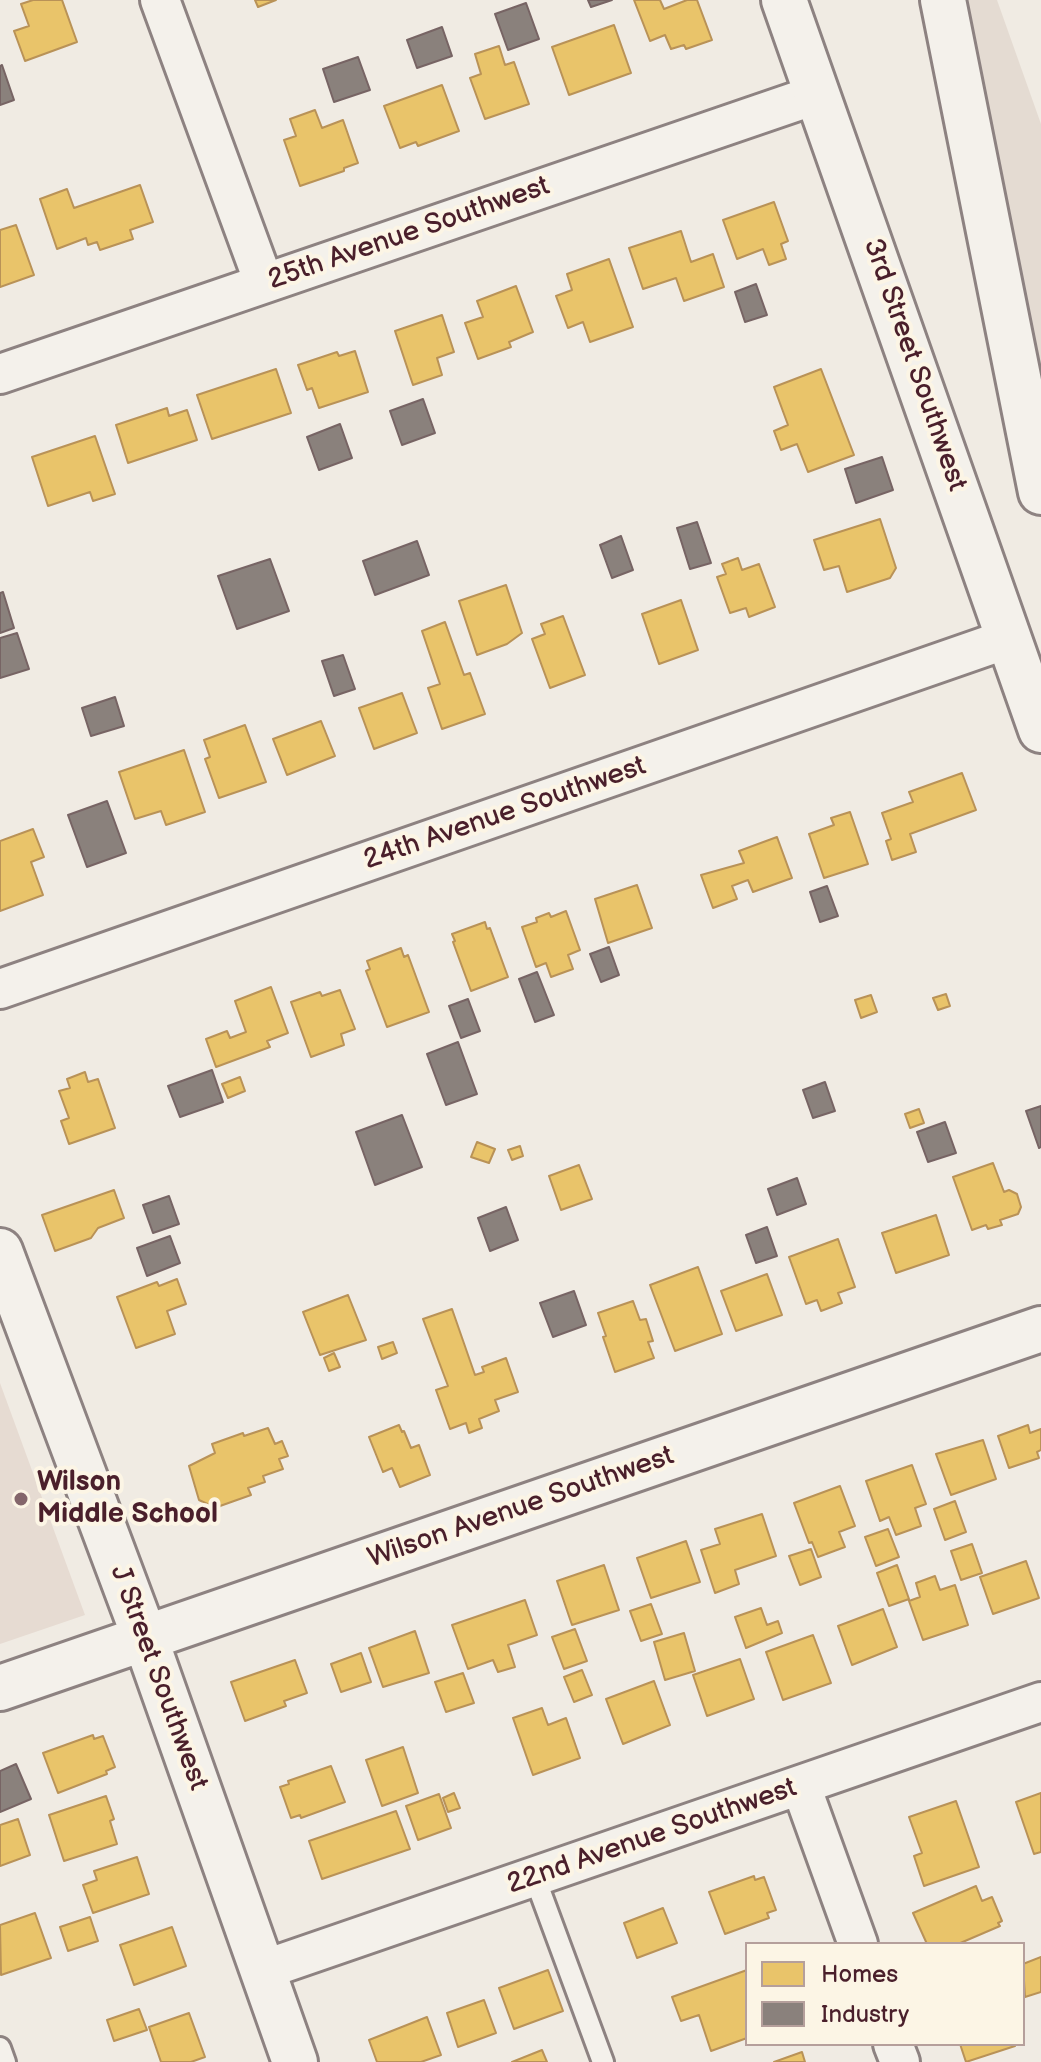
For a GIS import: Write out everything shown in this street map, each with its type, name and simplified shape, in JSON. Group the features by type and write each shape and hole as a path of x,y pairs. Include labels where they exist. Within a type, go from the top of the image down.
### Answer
{"main road":[{"name":"3rd Street Southwest","path":"784,0 1041,730"},
{"path":"943,0 1041,492"},
{"name":"J Street Southwest","path":"0,1251 145,1638 295,2062"},
{"name":"Wilson Avenue Southwest","path":"0,1688 1041,1329"}],"street":[{"path":"160,0 264,283"},
{"name":"25th Avenue Southwest","path":"0,374 818,94"},
{"name":"24th Avenue Southwest","path":"0,989 1010,638"},
{"name":"22nd Avenue Southwest","path":"263,1970 1041,1702"},
{"path":"801,1786 857,1942"}],"lane":[{"path":"535,1878 603,2062"},
{"path":"0,2048 5,2062"}],"shaded area":[{"path":"956,0 997,0 1041,124 1041,426"},
{"name":"Wilson Middle School","path":"0,1383 85,1615 0,1644"}],"building: Homes":[{"path":"33,0 62,0 77,42 25,61 14,31 29,26 21,4"},
{"path":"255,0 276,0 258,7"},
{"path":"634,0 660,0 664,9 687,0 697,0 712,40 686,49 684,45 671,49 665,35 650,41"},
{"path":"614,25 631,73 569,95 552,47"},
{"path":"499,46 505,65 514,62 529,104 485,119 470,78 481,74 475,54"},
{"path":"442,85 459,131 418,146 416,142 400,148 384,106"},
{"path":"315,110 322,128 343,120 358,163 300,186 284,140 296,136 290,119"},
{"path":"140,185 153,222 130,230 133,239 100,250 97,242 88,245 86,238 57,249 40,199 67,189 74,208"},
{"path":"774,202 788,241 781,244 786,259 769,265 763,249 737,259 723,220"},
{"path":"16,225 34,275 0,287 0,230"},
{"path":"681,231 691,262 713,254 724,287 684,301 676,278 643,289 629,248"},
{"path":"609,259 633,327 590,342 583,322 568,328 556,296 572,290 567,274"},
{"path":"516,286 533,332 509,342 511,347 478,359 465,323 483,317 477,301"},
{"path":"442,315 454,352 437,358 442,375 413,385 395,331"},
{"path":"355,351 368,392 319,408 312,388 307,390 298,365 337,352 339,356"},
{"path":"276,369 291,413 212,439 197,395"},
{"path":"821,369 854,455 808,472 797,444 781,450 774,431 788,425 774,387"},
{"path":"167,408 169,416 187,410 197,440 128,463 116,425"},
{"path":"95,436 115,494 93,501 90,492 48,506 32,457"},
{"path":"880,519 896,568 890,578 847,592 839,566 824,570 814,540"},
{"path":"738,558 742,570 759,564 775,607 749,617 746,608 730,613 717,577 726,574 722,564"},
{"path":"506,585 522,633 507,644 477,655 459,601"},
{"path":"681,600 698,650 659,664 642,614"},
{"path":"563,616 585,675 550,688 532,639 545,634 541,624"},
{"path":"445,622 464,675 470,673 485,714 442,729 428,688 440,684 422,631"},
{"path":"402,693 417,733 374,749 359,708"},
{"path":"321,721 335,756 287,775 273,739"},
{"path":"245,725 266,782 219,798 205,759 210,757 204,740"},
{"path":"184,750 205,812 166,825 161,811 135,819 119,772"},
{"path":"962,773 976,810 910,834 916,852 892,860 886,841 891,839 882,813 913,802 909,792"},
{"path":"850,812 868,864 824,878 809,834 834,825 831,818"},
{"path":"33,829 44,857 31,862 43,895 0,911 0,841"},
{"path":"777,837 792,878 753,892 748,880 732,886 737,899 713,908 701,875 744,863 739,851"},
{"path":"637,885 652,928 608,943 595,899"},
{"path":"566,911 580,950 568,955 573,969 551,977 546,963 536,967 522,927 537,922 536,918 549,913 551,917"},
{"path":"485,922 508,977 471,991 452,934"},
{"path":"401,948 404,957 408,955 429,1012 387,1027 366,971 370,969 367,961"},
{"path":"271,987 288,1033 267,1041 270,1047 216,1067 206,1039 227,1031 230,1038 246,1032 235,1001"},
{"path":"340,990 355,1029 341,1034 344,1045 311,1057 291,1002 320,992 322,996"},
{"path":"946,994 950,1006 938,1010 933,998"},
{"path":"871,995 877,1012 861,1018 855,1000"},
{"path":"85,1072 88,1082 98,1079 115,1128 69,1144 61,1121 69,1118 59,1091 70,1088 67,1079"},
{"path":"240,1077 245,1091 228,1098 222,1084"},
{"path":"919,1109 924,1123 910,1128 905,1114"},
{"path":"477,1142 495,1149 489,1163 471,1157"},
{"path":"520,1146 523,1156 512,1160 508,1150"},
{"path":"993,1163 1004,1192 1009,1190 1017,1194 1021,1207 1018,1214 1000,1220 1002,1225 988,1229 986,1225 972,1230 953,1177"},
{"path":"579,1165 592,1199 561,1210 549,1176"},
{"path":"114,1190 124,1218 98,1228 91,1238 55,1251 42,1215"},
{"path":"936,1215 949,1255 896,1273 882,1233"},
{"path":"838,1239 855,1287 838,1293 842,1303 821,1311 817,1300 806,1304 789,1257"},
{"path":"698,1267 722,1334 675,1351 650,1285"},
{"path":"767,1274 782,1315 736,1331 721,1291"},
{"path":"177,1279 186,1304 167,1311 175,1334 136,1348 117,1297 157,1282 159,1286"},
{"path":"348,1295 366,1340 320,1355 303,1312"},
{"path":"633,1301 640,1320 646,1319 653,1341 648,1342 654,1358 615,1372 598,1313"},
{"path":"452,1309 475,1375 484,1372 482,1367 506,1358 518,1392 495,1400 499,1411 479,1419 482,1428 469,1433 466,1423 450,1429 436,1390 448,1386 423,1319"},
{"path":"393,1342 397,1353 382,1359 378,1347"},
{"path":"334,1353 340,1367 329,1371 324,1358"},
{"path":"399,1425 411,1448 419,1445 430,1475 400,1487 392,1468 383,1472 369,1437"},
{"path":"1028,1425 1030,1433 1041,1429 1041,1450 1037,1452 1039,1458 1009,1468 998,1436"},
{"path":"268,1428 275,1444 282,1441 288,1456 279,1459 283,1469 263,1476 265,1482 248,1488 251,1495 218,1509 199,1500 189,1466 215,1453 212,1444"},
{"path":"983,1440 996,1479 951,1495 936,1454"},
{"path":"912,1465 926,1504 915,1508 921,1526 896,1535 889,1517 880,1521 866,1481"},
{"path":"840,1486 855,1526 839,1532 845,1547 818,1557 812,1542 809,1543 794,1503"},
{"path":"955,1501 966,1532 945,1540 934,1509"},
{"path":"762,1514 776,1556 735,1570 739,1584 715,1593 701,1550 720,1544 715,1529"},
{"path":"888,1529 899,1557 876,1566 865,1537"},
{"path":"686,1541 700,1582 651,1598 637,1558"},
{"path":"972,1544 982,1573 961,1580 951,1551"},
{"path":"811,1549 821,1577 800,1585 789,1556"},
{"path":"1026,1561 1039,1598 993,1614 980,1577"},
{"path":"604,1565 619,1610 572,1625 557,1581"},
{"path":"897,1565 909,1599 889,1606 877,1573"},
{"path":"935,1576 940,1590 955,1585 968,1625 923,1640 909,1601 920,1597 916,1583"},
{"path":"525,1600 537,1635 508,1645 515,1667 498,1672 493,1660 468,1669 452,1625"},
{"path":"651,1604 662,1634 641,1641 630,1611"},
{"path":"761,1608 767,1625 778,1621 782,1633 746,1648 735,1617"},
{"path":"883,1609 897,1647 852,1665 838,1626"},
{"path":"575,1629 587,1661 564,1669 552,1637"},
{"path":"415,1631 429,1673 383,1687 369,1648"},
{"path":"684,1633 695,1671 665,1680 654,1642"},
{"path":"813,1635 831,1683 783,1700 766,1652"},
{"path":"361,1653 371,1682 341,1692 331,1664"},
{"path":"740,1659 754,1699 707,1716 693,1675"},
{"path":"295,1660 307,1693 284,1701 286,1706 245,1721 231,1682"},
{"path":"582,1670 592,1695 574,1702 564,1677"},
{"path":"463,1673 474,1703 446,1712 435,1682"},
{"path":"654,1681 670,1725 623,1744 606,1699"},
{"path":"542,1708 548,1725 566,1718 580,1758 533,1775 513,1718"},
{"path":"93,1735 94,1739 103,1736 115,1767 106,1771 107,1774 58,1793 43,1753"},
{"path":"403,1747 418,1793 382,1806 366,1760"},
{"path":"331,1766 345,1802 301,1818 300,1815 291,1818 280,1787 289,1784 288,1781"},
{"path":"454,1793 460,1808 448,1812 443,1798"},
{"path":"1041,1793 1041,1852 1034,1854 1016,1802"},
{"path":"439,1794 451,1828 418,1840 406,1806"},
{"path":"106,1796 114,1819 110,1821 117,1844 64,1861 49,1815"},
{"path":"956,1801 979,1867 924,1886 914,1856 922,1853 909,1817"},
{"path":"396,1811 410,1849 322,1879 309,1841"},
{"path":"18,1819 30,1855 0,1866 0,1825"},
{"path":"137,1857 149,1894 93,1913 83,1885 97,1880 94,1871"},
{"path":"754,1876 755,1880 764,1877 776,1910 767,1913 769,1918 725,1934 709,1892"},
{"path":"976,1886 982,1901 992,1897 1002,1921 998,1923 1000,1926 963,1942 926,1942 913,1913"},
{"path":"663,1908 677,1943 637,1958 624,1923"},
{"path":"35,1913 51,1958 1,1975 0,1925"},
{"path":"90,1917 98,1941 68,1951 60,1927"},
{"path":"172,1927 186,1966 134,1985 120,1945"},
{"path":"1041,1957 1041,1992 1025,1997 1025,1963"},
{"path":"548,1970 563,2011 514,2029 499,1988"},
{"path":"745,1971 745,2039 711,2051 699,2015 681,2021 672,1997"},
{"path":"484,2000 496,2033 458,2047 447,2013"},
{"path":"139,2009 147,2030 114,2041 107,2020"},
{"path":"189,2013 205,2057 191,2062 161,2062 149,2027"},
{"path":"427,2017 441,2055 421,2062 377,2062 369,2040"},
{"path":"961,2046 1015,2046 966,2062"},
{"path":"542,2050 547,2062 512,2062"},
{"path":"802,2052 805,2062 774,2062"}],"building: Industry":[{"path":"588,0 612,0 591,7"},
{"path":"526,3 539,39 508,50 495,14"},
{"path":"442,27 452,56 417,68 407,40"},
{"path":"358,57 370,90 334,102 323,69"},
{"path":"0,66 14,100 0,105"},
{"path":"756,284 767,315 745,322 735,292"},
{"path":"423,399 435,433 402,445 390,411"},
{"path":"340,424 352,458 319,470 307,437"},
{"path":"882,457 893,490 856,503 845,469"},
{"path":"697,522 711,563 690,569 677,528"},
{"path":"621,536 633,570 612,578 600,545"},
{"path":"417,541 429,575 375,595 363,561"},
{"path":"270,559 289,611 237,629 218,576"},
{"path":"3,592 14,628 0,633 0,593"},
{"path":"17,633 29,669 0,678 0,638"},
{"path":"343,655 355,689 334,696 322,661"},
{"path":"115,697 124,726 91,736 82,708"},
{"path":"107,801 126,853 87,867 68,815"},
{"path":"827,886 838,916 820,922 810,892"},
{"path":"609,947 619,975 601,982 590,954"},
{"path":"537,972 554,1015 535,1022 519,979"},
{"path":"468,999 480,1031 461,1038 449,1006"},
{"path":"458,1042 477,1094 446,1105 427,1054"},
{"path":"212,1070 223,1102 180,1117 168,1086"},
{"path":"825,1082 835,1111 813,1118 803,1090"},
{"path":"1041,1106 1041,1147 1039,1148 1026,1111"},
{"path":"402,1115 422,1167 375,1185 356,1132"},
{"path":"945,1122 956,1153 928,1162 917,1132"},
{"path":"797,1178 806,1204 777,1215 768,1189"},
{"path":"169,1196 179,1224 153,1233 143,1205"},
{"path":"506,1207 518,1240 490,1251 478,1218"},
{"path":"767,1227 777,1256 756,1263 746,1235"},
{"path":"170,1236 180,1263 147,1276 137,1248"},
{"path":"574,1291 586,1325 553,1337 540,1303"},
{"path":"16,1764 31,1799 0,1812 0,1771"}],"place":[{"name":"Wilson Middle School","path":"21,1499"}]}
